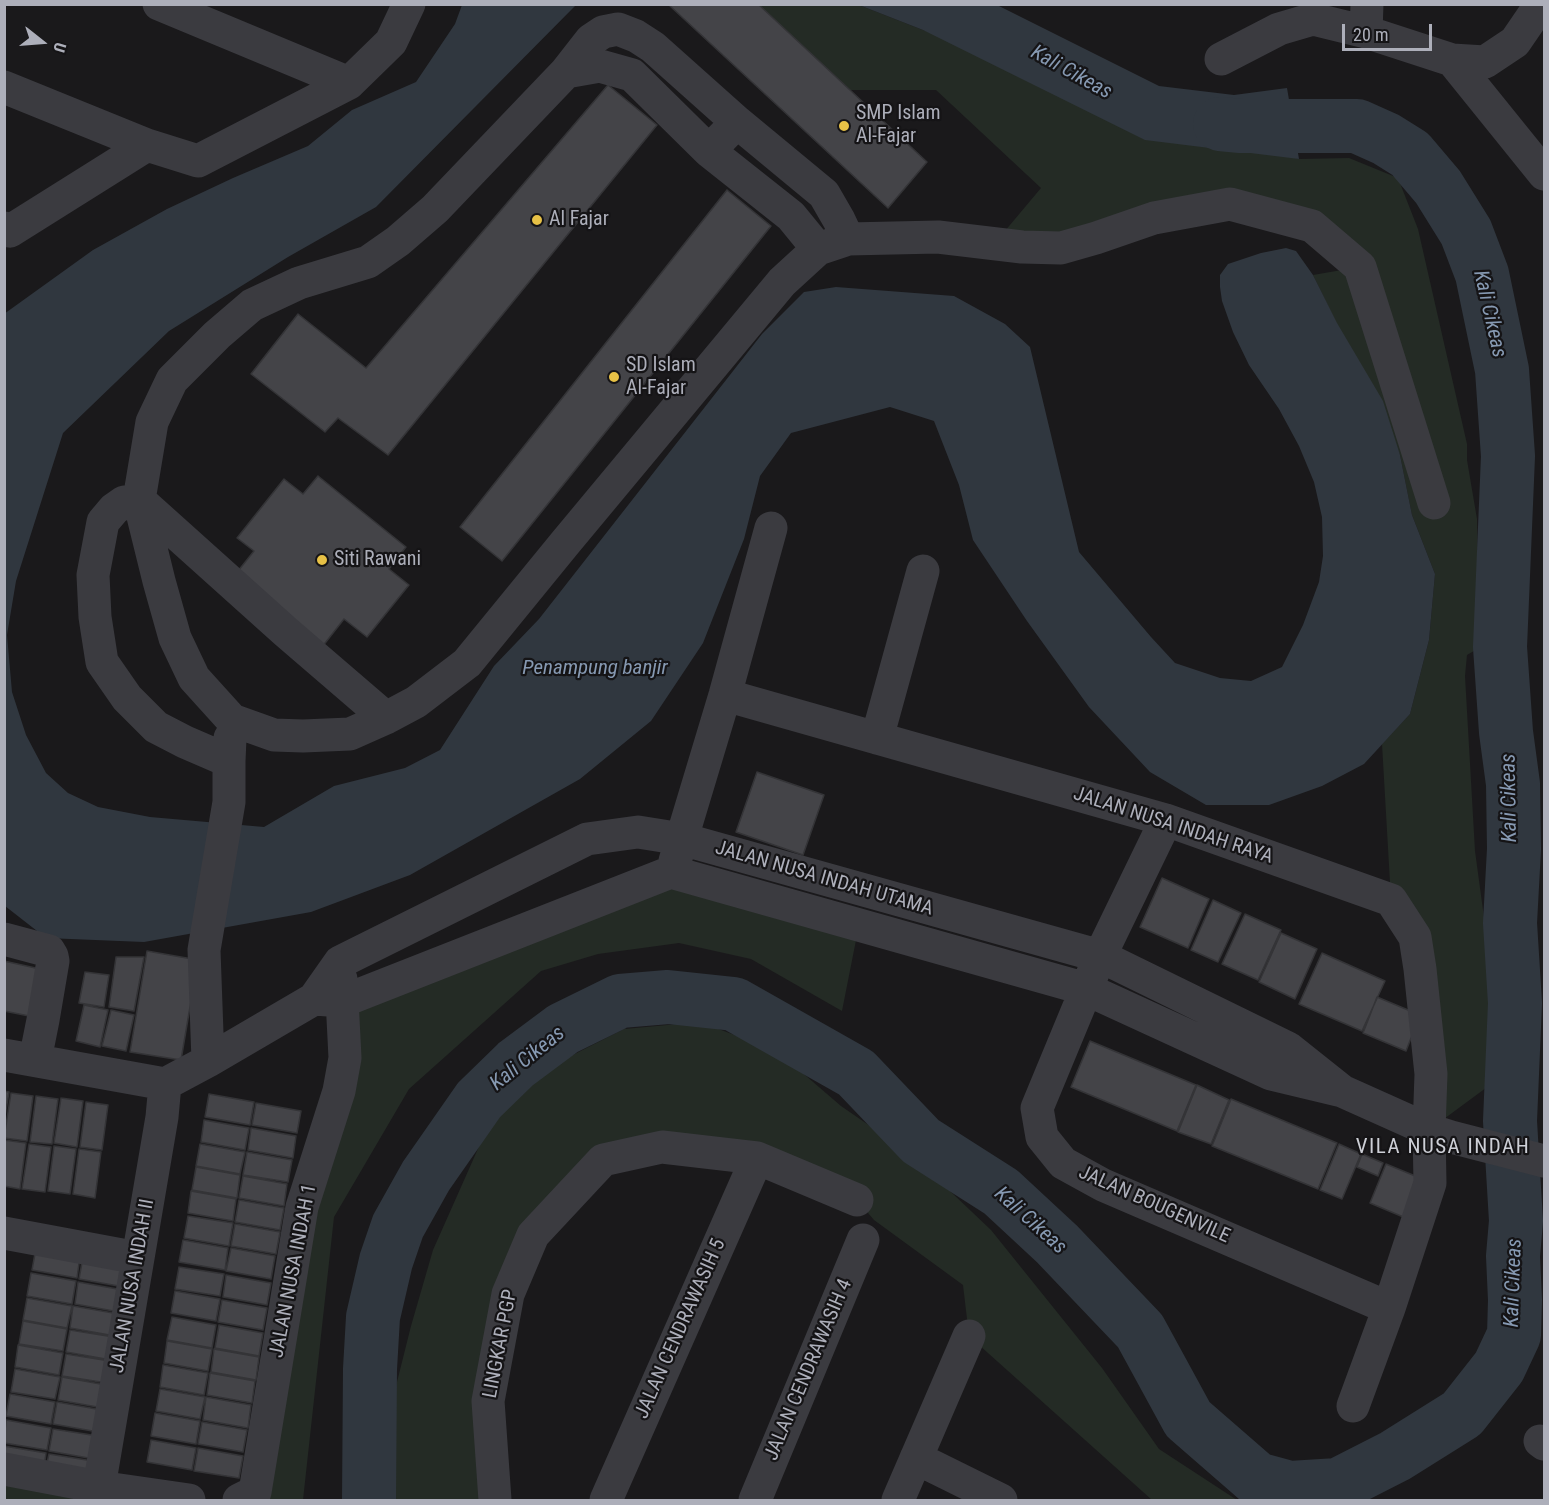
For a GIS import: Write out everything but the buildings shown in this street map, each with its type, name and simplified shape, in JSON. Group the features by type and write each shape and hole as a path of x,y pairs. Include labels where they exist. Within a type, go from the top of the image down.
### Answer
{"street":[{"path":"159,4 349,83"},
{"path":"4,87 147,145 198,160 349,83 391,42 409,4"},
{"path":"1221,59 1279,29 1313,19 1367,18 1452,60 1485,62 1515,42 1542,4"},
{"path":"833,244 839,220 824,194 737,122 653,47 636,36 618,29 603,32 591,40 566,72 435,209 398,242 368,262 299,283 252,305 209,342 172,380 152,422 139,500 174,638 194,678 232,720 274,735 350,734 416,702 467,663 782,282 833,244 938,237 1022,247 1061,248 1154,218 1230,204 1312,226 1360,267 1434,503"},
{"path":"1452,60 1545,174"},
{"path":"566,72 600,66 632,75 709,151 790,216 833,244"},
{"path":"709,151 737,122"},
{"path":"7,230 147,145"},
{"path":"229,761 156,727 127,698 102,662 95,617 93,575 103,522 114,509 124,502 139,500 386,718"},
{"path":"4,939 49,951 52,956 51,973 20,1057 165,1084 329,1000 671,872 725,695 771,528"},
{"path":"877,738 922,571"},
{"name":"JALAN NUSA INDAH RAYA","path":"725,695 1166,820 1390,900 1415,937 1440,1133"},
{"path":"208,1061 204,950 229,802 232,720"},
{"name":"JALAN BOUGENVILE","path":"1166,820 1100,956 1037,1108 1042,1137 1063,1163 1103,1185 1389,1308"},
{"name":"JALAN NUSA INDAH UTAMA","path":"340,963 587,839 638,832 682,839 1100,956 1288,1048 1342,1091"},
{"name":"JALAN NUSA INDAH UTAMA","path":"671,872 1086,989 1271,1074 1342,1091 1440,1133 1545,1161"},
{"name":"JALAN NUSA INDAH 1","path":"239,1500 255,1492 302,1207 339,1091 345,1058 329,1000 340,963"},
{"name":"JALAN NUSA INDAH II","path":"99,1487 162,1117 165,1084"},
{"path":"1353,1406 1389,1308 1430,1183 1440,1133"},
{"name":"LINGKAR PGP","path":"495,1500 488,1401 508,1294 533,1235 603,1160 662,1147 757,1158 857,1200"},
{"name":"JALAN CENDRAWASIH 5","path":"606,1500 757,1158"},
{"path":"5,1236 138,1258"},
{"name":"JALAN CENDRAWASIH 4","path":"755,1500 863,1240"},
{"path":"898,1500 969,1336"},
{"path":"916,1458 1000,1500"},
{"path":"4,1469 99,1487 189,1500"}],"shaded area":[{"path":"758,5 859,5 923,30 1299,159 1349,158 1398,178 1418,229 1467,444 1467,460 1477,519 1479,648 1467,655 1465,676 1475,851 1494,991 1494,1082 1429,1130 1431,1074 1391,900 1382,744 1410,714 1429,640 1435,574 1412,515 1400,455 1313,275 1359,267 1230,204 994,244 1041,188 936,90 850,90"},
{"path":"671,872 859,925 842,1011 751,959 679,943 598,954 541,971 409,1089 334,1217 303,1500 239,1500 343,1001"},
{"path":"700,1022 777,1051 841,1106 912,1155 991,1230 1102,1368 1159,1449 1237,1500 1152,1500 969,1336 963,1285 874,1220 857,1200 757,1158 603,1160 508,1294 495,1500 380,1500 388,1418 433,1250 489,1124 553,1065 624,1029"},
{"path":"4,1469 189,1500 5,1500"}],"water":[{"name":"Penampung banjir","path":"462,5 576,5 376,207 288,257 169,331 63,433 16,581 7,635 12,692 26,735 46,773 68,793 98,807 150,817 264,827 334,786 405,768 440,750 494,666 539,619 762,334 804,292 836,287 954,296 1005,324 1030,347 1079,552 1175,663 1220,678 1251,681 1282,667 1303,625 1319,582 1323,556 1322,517 1314,482 1299,446 1279,409 1249,365 1233,332 1222,301 1220,275 1228,264 1261,253 1286,248 1296,251 1313,275 1337,323 1383,401 1400,455 1412,515 1435,574 1429,640 1410,714 1364,764 1322,786 1269,805 1206,805 1150,772 1089,707 1027,621 973,540 959,485 934,421 890,407 791,433 760,476 744,539 703,643 651,721 580,779 410,875 311,912 144,942 46,938 5,906 4,314 93,250 167,209 308,146 352,110 416,82 455,24"},
{"path":"859,5 997,5 1159,86 1234,95 1287,88 1299,159 1145,140 923,30"}],"waterway":[{"name":"Kali Cikeas","path":"369,1500 370,1369 373,1317 386,1261 398,1226 426,1176 479,1100 516,1064 563,1029 620,1001 668,997 734,1004 856,1073 921,1141 1001,1192 1057,1244 1140,1331 1188,1419 1257,1479 1290,1488 1338,1485 1395,1456 1462,1414 1499,1367 1514,1335 1513,1256 1516,1221 1510,1121 1515,1003 1510,923 1514,849 1513,784 1506,732 1500,647 1508,456 1502,370 1482,274 1466,232 1438,187 1410,154 1386,139 1357,126 1220,124"}],"place":[{"name":"SMP Islam Al-Fajar","path":"844,126"},
{"name":"Al Fajar","path":"537,220"},
{"name":"SD Islam Al-Fajar","path":"614,377"},
{"name":"Siti Rawani","path":"322,560"}],"district":[{"name":"VILA NUSA INDAH","path":"1443,1148"}]}
